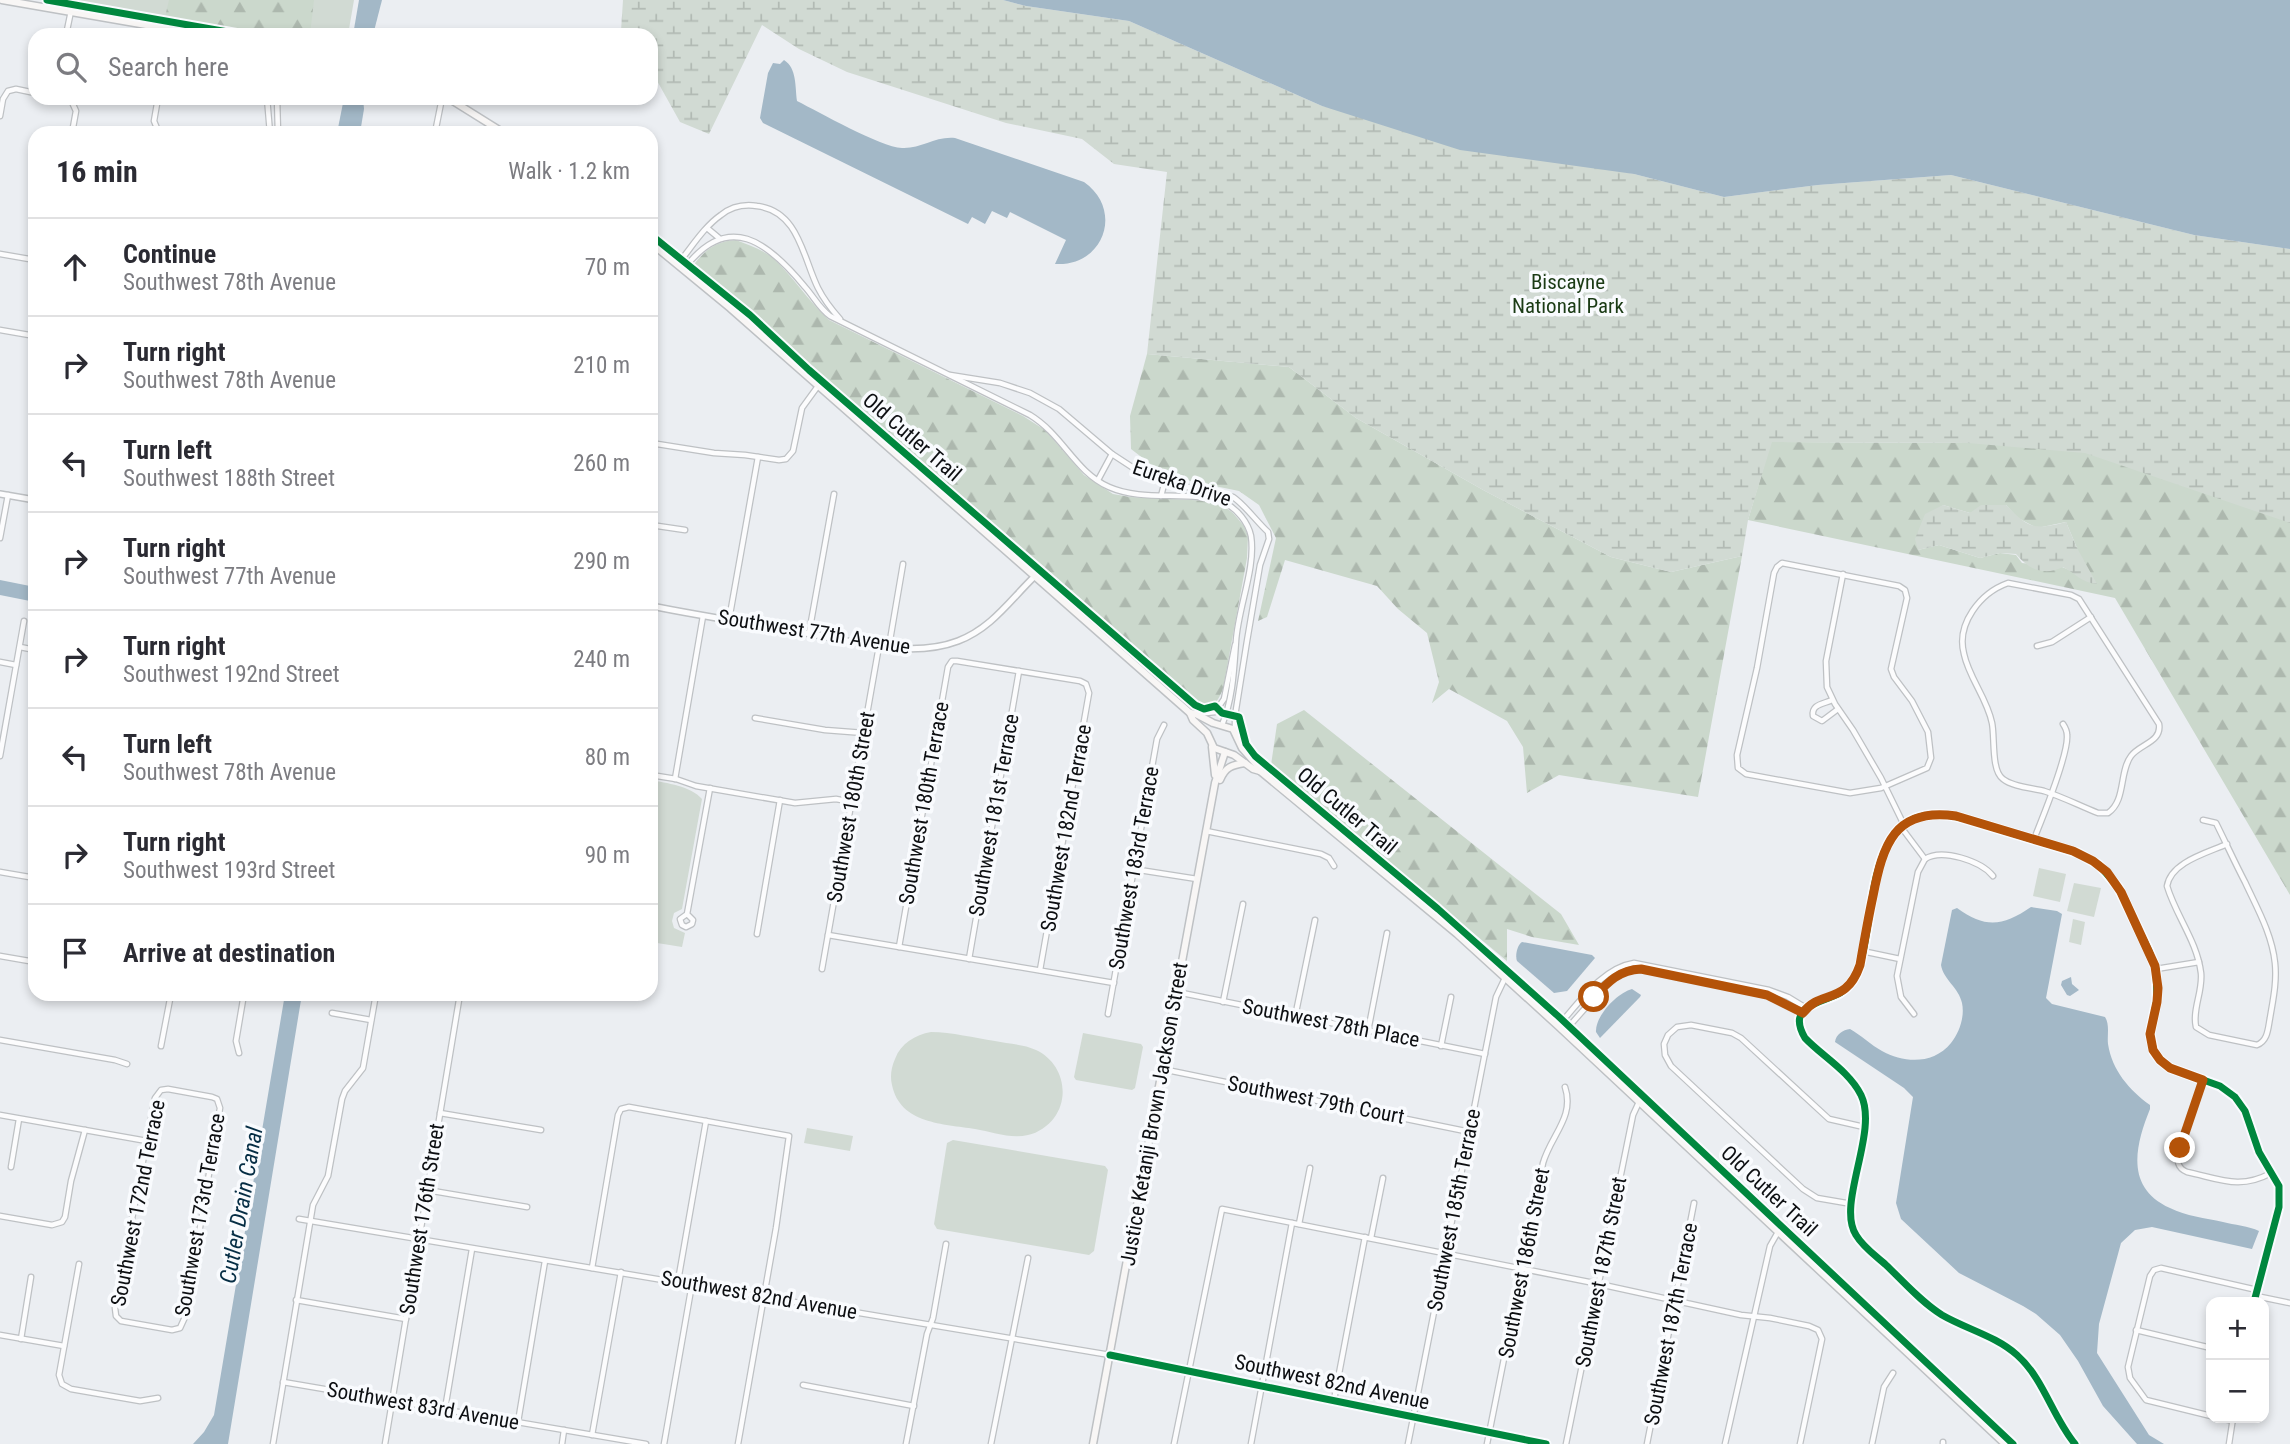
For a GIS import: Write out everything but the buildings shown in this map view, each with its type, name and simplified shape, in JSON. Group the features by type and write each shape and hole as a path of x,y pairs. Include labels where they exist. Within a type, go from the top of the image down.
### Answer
{"main road":[{"path":"2,0 146,28"},
{"path":"459,105 493,126"},
{"path":"658,249 1194,714 1221,726 1229,726 1259,771 1422,904 1505,978 2005,1444"},
{"path":"1194,714 1193,720 1206,731 1217,750 1234,755 1259,771"},
{"path":"1212,744 1213,734 1221,726"},
{"path":"1226,752 1234,745 1236,734"},
{"name":"Justice Ketanji Brown Jackson Street","path":"1212,744 1215,783"},
{"name":"Justice Ketanji Brown Jackson Street","path":"1093,1444 1215,783 1226,752"},
{"path":"1215,783 1229,767 1245,763"}],"street":[{"path":"68,28 71,12"},
{"path":"0,116 3,99 9,91 16,89 28,92"},
{"path":"73,126 75,105"},
{"path":"156,126 154,121 157,105"},
{"path":"268,105 269,126"},
{"path":"277,105 278,126"},
{"path":"436,126 441,105"},
{"name":"Eureka Drive","path":"681,267 681,260 722,214 737,207 757,206 774,211 794,230 819,291 841,320"},
{"path":"681,267 706,245 719,238 707,228"},
{"name":"Eureka Drive","path":"719,238 741,238 767,248 781,260 825,313 1023,411 1044,424 1082,468 1098,480 1128,493 1216,500 1230,506 1242,517 1250,531 1250,558 1235,644 1230,700 1221,726"},
{"path":"699,239 706,245"},
{"path":"0,254 28,259"},
{"path":"813,298 819,291"},
{"path":"0,330 28,335"},
{"name":"Eureka Drive","path":"949,374 1018,388 1046,401 1073,419 1112,454 1138,471 1165,481 1235,498 1260,525"},
{"path":"978,389 982,380"},
{"path":"658,444 779,460 790,457 801,411 818,386"},
{"path":"1098,480 1112,454"},
{"path":"729,620 758,457"},
{"path":"1161,496 1165,481"},
{"path":"1185,497 1187,487"},
{"path":"0,494 28,499"},
{"path":"809,634 834,494"},
{"path":"0,538 8,495"},
{"path":"1230,506 1235,498"},
{"path":"1236,734 1235,716 1260,565 1269,539 1268,532 1260,525 1250,531"},
{"path":"658,526 685,530"},
{"path":"1787,563 1843,574 1904,589 1907,597 1891,669 1927,727 1931,763 1923,771 1885,787 1861,792 1837,791 1746,774 1738,768 1737,755 1757,668 1774,571 1779,565 1787,563"},
{"path":"889,646 903,564"},
{"path":"1843,574 1825,663 1826,682 1832,700 1853,730 1885,787 1902,826 1925,859"},
{"name":"Southwest 77th Avenue","path":"658,607 913,649 936,647 972,635 1000,615 1035,576"},
{"path":"2008,583 2075,596 2091,617 2160,729 2157,737 2131,755 2116,804 2110,812 2098,813 2051,794 2002,779 1996,769 1994,732 1988,706 1967,663 1962,646 1973,608 1985,596 2008,583"},
{"path":"675,779 703,616"},
{"path":"2037,646 2052,642 2091,617"},
{"path":"0,756 24,621"},
{"path":"1194,714 1215,712 1223,703 1235,644"},
{"name":"Southwest 180th Street","path":"822,969 879,645"},
{"path":"20,647 28,649"},
{"name":"Southwest 180th Terrace","path":"899,947 947,671 952,661 1019,671"},
{"path":"0,662 16,665"},
{"name":"Southwest 182nd Terrace","path":"1019,671 1080,681 1088,686 1089,697 1040,970"},
{"name":"Southwest 181st Terrace","path":"969,959 1019,671"},
{"path":"1832,700 1814,707 1814,718 1823,720 1838,709"},
{"path":"754,718 825,730 864,733"},
{"path":"2034,839 2051,794 2067,737 2063,724"},
{"name":"Southwest 183rd Terrace","path":"1108,1014 1157,739 1164,725"},
{"path":"658,776 800,803 836,799 852,802"},
{"path":"687,914 710,788"},
{"path":"757,934 780,800"},
{"path":"2075,1444 2055,1415 2037,1379 2018,1356 1999,1342 1934,1309 1860,1241 1851,1225 1865,1106 1859,1091 1850,1080 1805,1038 1800,1027 1805,1010 1815,1001 1838,994 1849,985 1858,969 1880,860 1888,842 1902,826 1925,816 1948,815 2078,853 2107,872 2121,892 2155,969 2157,999 2150,1034 2153,1050 2163,1063 2222,1087 2239,1101 2245,1111 2257,1149 2278,1186 2280,1200 2256,1297"},
{"path":"2203,820 2216,823 2227,844 2266,926 2274,956 2275,988 2267,1033 2263,1043 2253,1045 2207,1034 2196,1027 2201,983 2199,962 2193,941 2167,889 2168,879 2192,859 2227,844"},
{"path":"1206,831 1321,854 1335,866"},
{"path":"1914,1014 1898,989 1897,976 1917,872 1925,859 1935,854 1982,865 1993,876"},
{"path":"1133,869 1198,879"},
{"path":"0,872 28,877"},
{"path":"1223,1002 1243,904"},
{"path":"1295,1017 1315,920"},
{"path":"1368,1031 1387,933"},
{"path":"828,935 1114,983"},
{"path":"1862,951 1900,959"},
{"path":"0,956 28,961"},
{"path":"2155,969 2199,962"},
{"path":"1561,1029 1608,973 1620,966 1634,963 1675,974"},
{"path":"1634,963 1635,970"},
{"path":"1561,1029 1611,979 1623,972 1635,970 1769,990 1791,999 1805,1010"},
{"name":"Southwest 185th Terrace","path":"1409,1444 1497,993 1505,978"},
{"name":"Southwest 78th Place","path":"1177,992 1485,1054"},
{"path":"1441,1046 1451,997"},
{"path":"161,1046 170,1001"},
{"path":"239,1053 236,1041 243,1001"},
{"path":"274,1444 310,1221 315,1200 328,1176 342,1099 363,1068 375,1001"},
{"name":"Southwest 176th Street","path":"385,1444 459,1001"},
{"path":"332,1013 371,1020"},
{"path":"1852,1204 1818,1199 1807,1193 1667,1060 1664,1047 1667,1037 1674,1029 1684,1025 1739,1036 1828,1118 1864,1127"},
{"path":"0,1040 127,1064"},
{"name":"Southwest 79th Court","path":"1162,1069 1469,1132"},
{"path":"2203,1080 2179,1151 2179,1166 2188,1172 2242,1183 2256,1181 2272,1173"},
{"name":"Southwest 186th Street","path":"1488,1444 1545,1156 1569,1107 1565,1087"},
{"name":"Southwest 172nd Terrace","path":"116,1316 116,1302 155,1098 161,1090 212,1097 218,1101"},
{"name":"Southwest 173rd Terrace","path":"116,1316 125,1322 168,1330 180,1328 185,1317 199,1239 220,1110 218,1101"},
{"name":"Southwest 187th Street","path":"1566,1444 1633,1115 1639,1101"},
{"path":"592,1268 621,1108 629,1107 789,1136 738,1444"},
{"path":"440,1113 541,1130"},
{"path":"0,1115 148,1141"},
{"path":"11,1167 19,1119"},
{"path":"678,1281 706,1121"},
{"path":"0,1216 52,1225 60,1223 65,1217 85,1130"},
{"path":"1299,1224 1310,1168"},
{"path":"1371,1238 1383,1178"},
{"path":"426,1190 527,1207"},
{"name":"Southwest 187th Terrace","path":"1647,1444 1694,1203"},
{"path":"1174,1444 1222,1209 1809,1326 1820,1332 1821,1343 1800,1444"},
{"name":"Southwest 82nd Avenue","path":"299,1219 1012,1338 1546,1444"},
{"path":"1251,1444 1292,1223"},
{"path":"1725,1444 1770,1246 1778,1231"},
{"path":"1334,1400 1365,1237"},
{"path":"906,1444 946,1244"},
{"path":"445,1409 472,1249"},
{"path":"991,1444 1028,1258"},
{"path":"518,1422 545,1261"},
{"path":"79,1264 59,1375 62,1384 71,1389 140,1401 158,1398"},
{"path":"2206,1415 2145,1400 2128,1373 2152,1271 2162,1268 2290,1303"},
{"path":"592,1435 621,1272"},
{"path":"20,1339 31,1278"},
{"path":"664,1444 692,1284"},
{"path":"296,1300 406,1318"},
{"path":"2137,1331 2206,1347"},
{"path":"0,1335 64,1346"},
{"path":"1872,1444 1884,1387 1893,1373"},
{"name":"Southwest 83rd Avenue","path":"283,1382 646,1444"},
{"path":"803,1385 914,1406"},
{"path":"2229,1444 2232,1423"},
{"path":"562,1444 564,1430"}],"green space":[{"path":"55,0 354,0 349,28 220,28"},
{"path":"169,0 314,0 311,28 229,28 165,17"},
{"name":"Biscayne National Park","path":"623,0 1003,0 1026,6 1129,21 1322,106 1634,174 1724,197 1818,185 1951,175 2194,235 2290,249 2290,523 2085,453 1968,443 1772,442 1748,520 1742,556 1671,572 1611,557 1485,491 1356,418 1289,367 1147,354 1167,172 1114,164 1082,139 1006,123 847,72 799,49 762,25 709,134 680,122 658,83 658,28 621,28"},
{"path":"736,240 772,257 829,320 1023,416 1045,430 1084,475 1113,494 1212,501 1233,513 1244,526 1248,536 1247,558 1223,689 1214,704 1207,708 1197,706 692,267 711,248 722,242"},
{"path":"1147,354 1289,367 1356,418 1485,491 1611,557 1671,572 1742,556 1698,797 1559,775 1527,793 1523,747 1507,721 1449,689 1432,703 1439,682 1427,633 1398,609 1377,586 1285,560 1267,617 1258,621 1276,538 1259,505 1239,491 1166,476 1131,449 1130,416"},
{"path":"2290,385 2290,895 2115,598 1748,520 1771,442 1968,443","holes":["1943,505 1970,513 2006,505 2018,518 2037,528 2066,522 2077,548 2072,571 2062,567 2022,563 2016,555 2000,553 1980,558 1939,545 1918,550"]},
{"path":"1943,505 1970,513 1981,505 2006,505 2033,526 2066,522 2097,584 2083,580 2063,567 2049,571 2037,570 2016,554 2000,553 1980,558 1939,545 1918,550 1915,539 1925,514"},
{"path":"1304,710 1561,914 1579,945 1532,937 1507,929 1507,961 1271,765 1277,724"},
{"path":"658,781 685,788 702,799 682,909 674,913 672,921 674,928 685,933 682,947 658,943"},
{"path":"2039,868 2066,874 2060,902 2033,896"},
{"path":"2074,883 2101,888 2094,917 2067,911"},
{"path":"2073,919 2085,922 2081,945 2069,942"},
{"path":"931,1032 1021,1045 1045,1055 1058,1071 1063,1090 1054,1118 1035,1133 1015,1136 937,1123 914,1115 904,1108 897,1098 891,1082 892,1069 905,1044 919,1035"},
{"path":"1083,1033 1141,1044 1143,1047 1135,1088 1132,1090 1076,1080 1074,1077"},
{"path":"807,1128 853,1136 850,1151 804,1143"},
{"path":"953,1140 1105,1166 1108,1170 1094,1251 1089,1255 937,1229 934,1224 947,1143"}],"water":[{"path":"359,0 382,0 375,28 354,28"},
{"path":"1003,0 2290,0 2290,249 2194,235 1951,175 1818,185 1724,197 1634,174 1460,150 1322,106 1129,21 1026,6"},
{"path":"784,60 793,73 797,101 879,142 909,148 955,138 1084,182 1096,194 1103,207 1103,235 1096,247 1086,256 1072,262 1055,264 1066,240 1010,212 1007,218 992,211 985,224 972,217 968,224 763,123 760,118 768,73 773,63 780,64"},
{"path":"343,105 364,105 361,126 338,126"},
{"path":"0,580 28,586 28,601 0,595"},
{"path":"2031,907 2062,914 2046,998 2052,1004 2105,1017 2113,1062 2135,1093 2150,1105 2138,1151 2140,1178 2146,1189 2156,1200 2176,1211 2259,1231 2252,1249 2152,1227 2135,1230 2121,1243 2099,1324 2097,1353 2149,1435 2164,1444 2137,1444 2103,1406 2060,1335 2023,1306 1959,1273 1901,1219 1896,1203 1913,1097 1904,1088 1835,1042 1840,1033 1850,1029 1882,1051 1900,1058 1918,1060 1944,1050 1957,1034 1963,1014 1958,993 1941,965 1952,910 1957,908 1967,915 1994,923 2012,918"},
{"path":"1522,942 1592,955 1595,958 1567,991 1554,993 1517,961 1517,951"},
{"path":"2071,977 2072,984 2079,990 2070,996 2061,985 2062,981"},
{"path":"1632,989 1641,995 1640,997 1600,1038 1596,1032 1603,1012 1620,995"},
{"path":"284,1001 301,1001 228,1444 193,1444 214,1415"}],"cycle path":[{"path":"47,0 205,28"},
{"name":"Old Cutler Trail","path":"658,241 750,315 809,370 1195,705 1204,709 1215,706 1222,713 1239,717 1246,744 1255,756 1438,909 1558,1016 2013,1444"},
{"path":"2075,1444 2034,1375 2017,1355 2000,1343 1942,1315 1927,1304 1862,1243 1851,1222 1851,1205 1865,1128 1865,1110 1861,1095 1850,1078 1805,1038 1800,1027 1800,1018 1809,1006 1843,991 1856,975 1881,862 1891,839 1907,823 1930,815 1962,818 2078,853 2099,865 2118,887 2156,969 2157,999 2150,1034 2154,1052 2170,1068 2220,1086 2235,1097 2245,1111 2259,1152 2279,1186 2279,1207 2255,1297"},
{"path":"1110,1355 1546,1444"}],"route":[{"path":"1594,997 1619,974 1641,969 1767,995 1803,1013 1815,1001 1841,992 1855,977 1860,965 1880,860 1892,837 1905,824 1920,817 1937,814 1956,816 2078,853 2097,863 2115,881 2148,948 2157,974 2157,1002 2150,1034 2153,1050 2170,1068 2203,1080 2180,1148"}],"water label":[{"name":"Cutler Drain Canal","path":"241,1205"}]}
